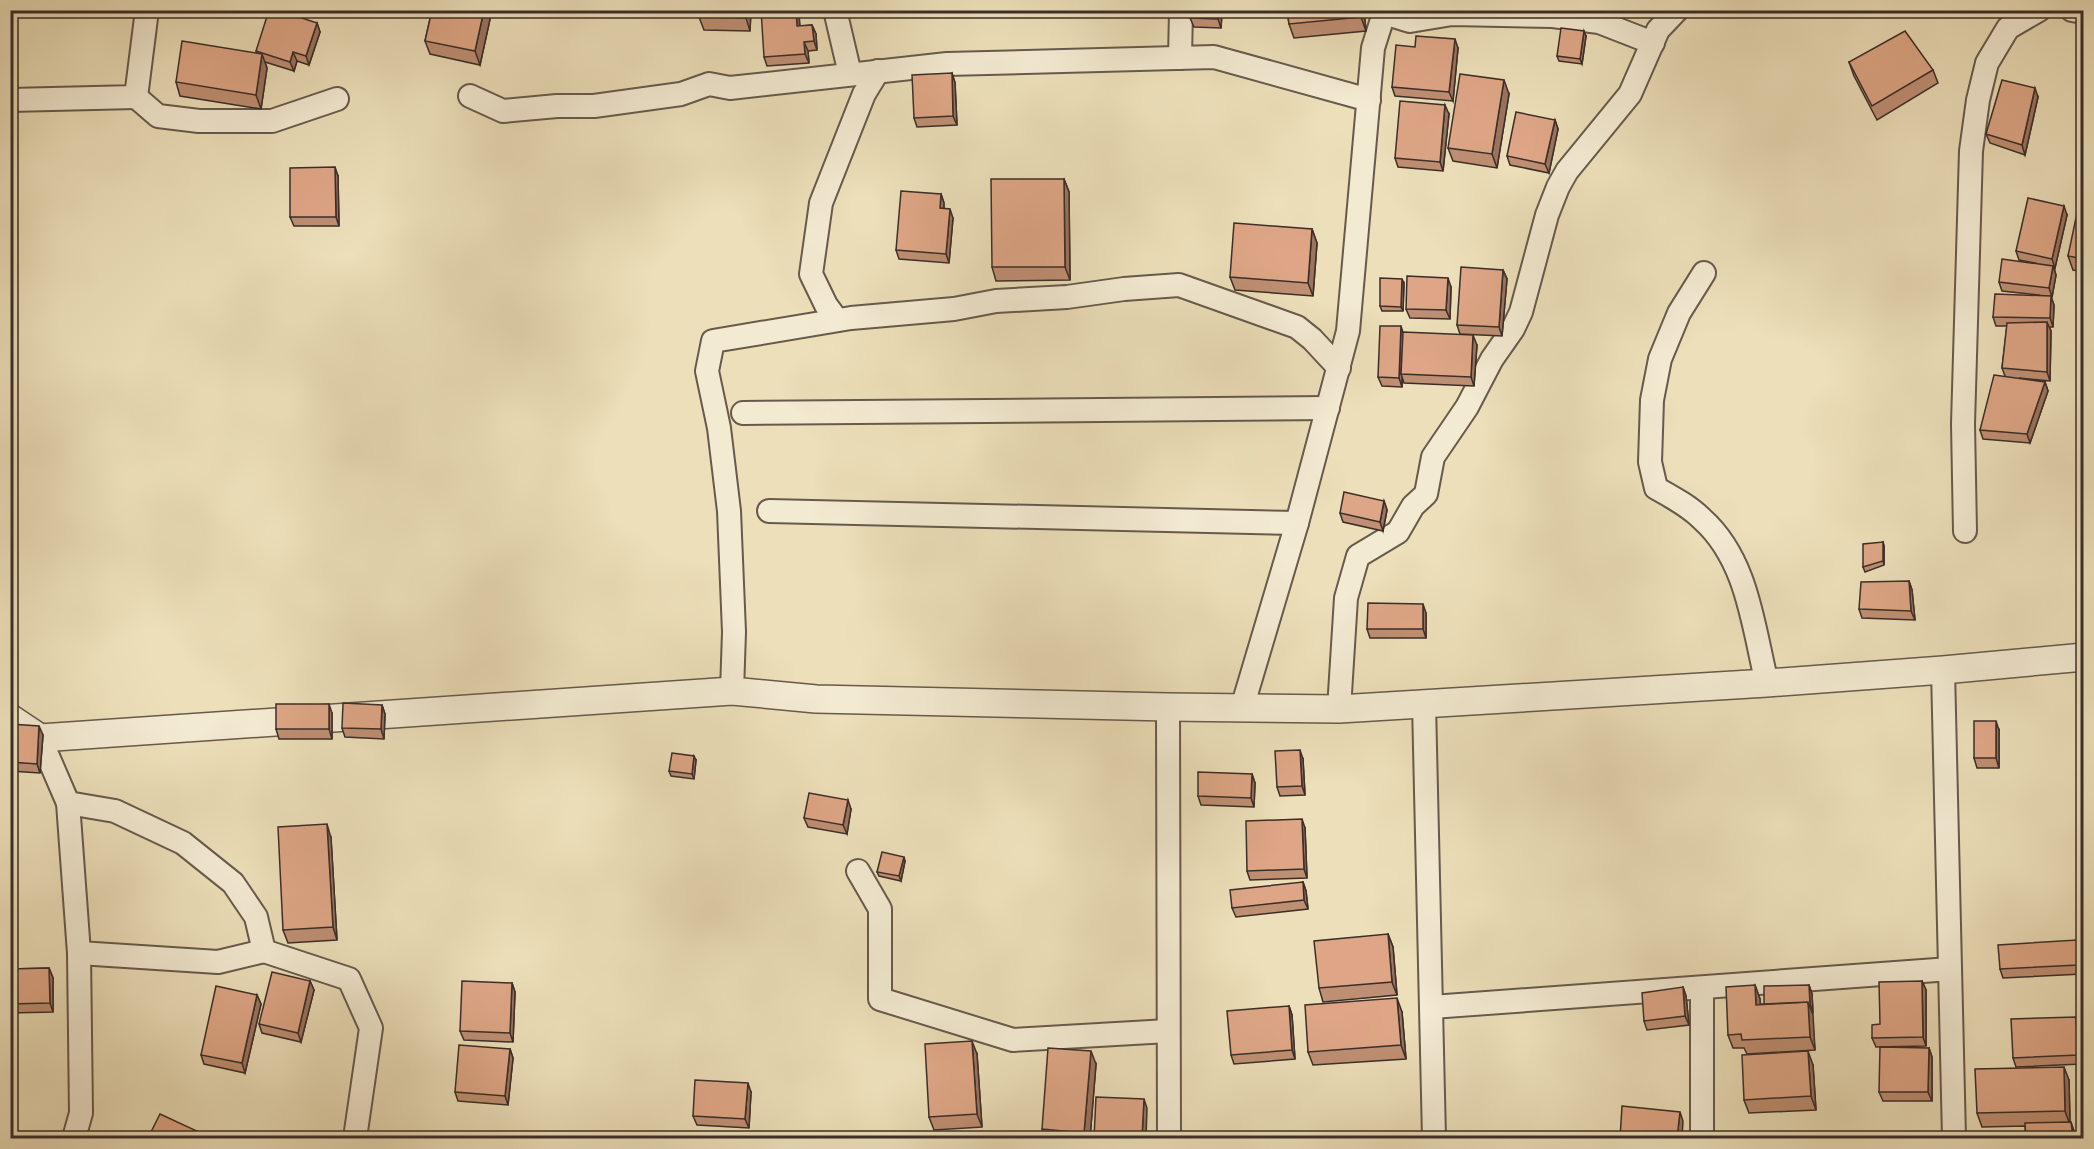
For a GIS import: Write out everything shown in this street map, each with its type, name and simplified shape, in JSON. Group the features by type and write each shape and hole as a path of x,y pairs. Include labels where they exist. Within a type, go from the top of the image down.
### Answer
{"street":[{"path":"135,98 147,10"},
{"path":"835,10 850,74"},
{"path":"1180,58 1181,10"},
{"path":"1339,709 1346,598 1358,556 1398,532 1413,506 1426,494 1433,458 1467,407 1492,359 1513,329 1521,312 1547,215 1557,187 1567,171 1630,94 1658,30 1677,10"},
{"path":"1965,531 1963,424 1971,151 1978,100 1987,63 2008,28 2039,10"},
{"path":"1242,708 1297,523 1348,331 1373,48 1385,12 1410,21 1452,14 1553,16 1599,22 1653,42"},
{"path":"470,96 503,111 557,106 594,106 681,94 709,84 730,88 947,64 1214,57 1369,100"},
{"path":"837,320 826,305 811,274 821,203 864,94 878,72"},
{"path":"10,100 135,98 158,116 199,121 272,121 337,99"},
{"path":"1704,273 1679,314 1660,359 1652,400 1650,462 1656,488 1702,518 1722,540 1747,592 1767,683"},
{"path":"732,691 734,632 729,511 719,428 707,370 713,341 837,320 954,309 996,301 1067,297 1124,289 1179,285 1297,327 1312,339 1339,368"},
{"path":"743,413 1328,408"},
{"path":"769,511 1297,523"},
{"path":"40,738 732,691 816,699 1168,708 1339,709 1767,683 2084,657"},
{"path":"1943,670 1954,1138"},
{"path":"1424,704 1434,1138"},
{"path":"1168,708 1169,1138"},
{"path":"10,718 40,738 68,803 79,953 81,1113 74,1138"},
{"path":"68,803 115,811 183,843 233,883 256,917 264,951"},
{"path":"858,871 880,909 880,999 1012,1040 1168,1031"},
{"path":"79,953 218,962 264,951 349,979 371,1028 355,1138"},
{"path":"1432,1007 1950,969"},
{"path":"1702,988 1702,1138"}],"building":[{"path":"269,10 278,10 317,23 306,56 293,52 290,62 256,51"},
{"path":"432,10 484,10 475,51 425,41"},
{"path":"699,10 746,10 746,18 699,17"},
{"path":"761,10 796,10 797,26 812,25 814,41 804,42 805,54 764,57"},
{"path":"1191,10 1218,10 1218,19 1190,18"},
{"path":"1287,10 1360,10 1361,17 1289,24"},
{"path":"1561,28 1584,31 1580,59 1557,56"},
{"path":"1905,31 1933,70 1872,106 1849,62"},
{"path":"1416,36 1455,39 1449,92 1392,87 1396,45 1415,47"},
{"path":"182,41 262,54 256,95 176,82"},
{"path":"952,73 953,116 914,118 912,75"},
{"path":"1460,74 1504,80 1492,154 1448,148"},
{"path":"2002,80 2035,88 2022,145 1986,134"},
{"path":"1400,101 1445,105 1440,162 1395,158"},
{"path":"1516,112 1555,120 1545,164 1507,156"},
{"path":"335,167 336,217 290,217 290,168"},
{"path":"991,179 1064,179 1065,267 992,267"},
{"path":"901,191 941,194 940,208 950,209 946,254 896,250"},
{"path":"2028,198 2064,206 2052,259 2016,251"},
{"path":"2078,208 2084,209 2084,259 2068,256"},
{"path":"1234,223 1312,229 1308,283 1230,277"},
{"path":"2002,259 2053,266 2049,288 1999,282"},
{"path":"1461,267 1503,270 1499,327 1457,325"},
{"path":"1407,276 1448,278 1446,310 1406,309"},
{"path":"1380,278 1402,279 1401,307 1380,306"},
{"path":"1995,294 2051,296 2050,318 1993,317"},
{"path":"2047,322 2047,372 2002,368 2007,323"},
{"path":"1380,326 1401,326 1399,378 1378,377"},
{"path":"1403,332 1473,335 1471,377 1401,374"},
{"path":"1994,375 2045,382 2027,434 1980,430"},
{"path":"1344,492 1384,501 1380,522 1340,513"},
{"path":"2077,504 2084,504 2084,515 2077,515"},
{"path":"1883,542 1883,561 1863,567 1863,544"},
{"path":"1909,581 1911,611 1859,609 1861,582"},
{"path":"1368,603 1423,604 1423,629 1367,629"},
{"path":"343,703 382,705 381,729 342,728"},
{"path":"276,704 329,704 329,729 276,729"},
{"path":"1974,721 1996,721 1996,758 1974,758"},
{"path":"10,724 39,726 37,764 10,762"},
{"path":"1300,750 1302,786 1277,787 1275,751"},
{"path":"672,753 694,756 692,774 669,771"},
{"path":"1198,772 1252,774 1251,798 1198,796"},
{"path":"809,793 848,800 843,825 804,818"},
{"path":"1302,819 1304,869 1247,871 1246,821"},
{"path":"327,824 333,927 283,930 278,827"},
{"path":"882,852 904,857 899,876 877,872"},
{"path":"2081,858 2084,858 2084,881 2081,881"},
{"path":"1303,882 1304,900 1232,908 1230,890"},
{"path":"1388,934 1392,982 1319,988 1314,941"},
{"path":"2077,940 2078,965 2000,969 1998,945"},
{"path":"49,968 50,1003 10,1004 10,969"},
{"path":"272,972 310,981 298,1033 259,1024"},
{"path":"462,981 512,983 510,1033 460,1031"},
{"path":"1922,981 1923,1037 1872,1038 1872,1025 1880,1024 1879,982"},
{"path":"1755,985 1756,1005 1808,1002 1810,1037 1742,1040 1741,1034 1728,1035 1726,987"},
{"path":"1809,985 1810,1004 1808,1002 1764,1004 1764,986"},
{"path":"216,986 257,995 242,1063 201,1055"},
{"path":"1683,987 1685,1016 1644,1021 1642,993"},
{"path":"1397,998 1401,1045 1308,1052 1305,1005"},
{"path":"1289,1006 1292,1050 1231,1055 1227,1011"},
{"path":"2076,1017 2078,1055 2013,1058 2011,1019"},
{"path":"972,1041 977,1114 929,1117 925,1044"},
{"path":"459,1045 510,1049 505,1096 455,1092"},
{"path":"1880,1047 1929,1048 1928,1092 1879,1092"},
{"path":"1048,1048 1091,1051 1084,1133 1042,1129"},
{"path":"1808,1051 1811,1096 1744,1100 1742,1055"},
{"path":"2064,1067 2065,1111 1977,1113 1975,1069"},
{"path":"695,1080 748,1083 745,1119 693,1116"},
{"path":"1096,1097 1144,1099 1142,1138 1094,1138"},
{"path":"1622,1106 1680,1112 1677,1138 1620,1138"},
{"path":"160,1114 199,1132 196,1138 148,1138"},
{"path":"2071,1122 2073,1138 2026,1138 2025,1123"}]}
